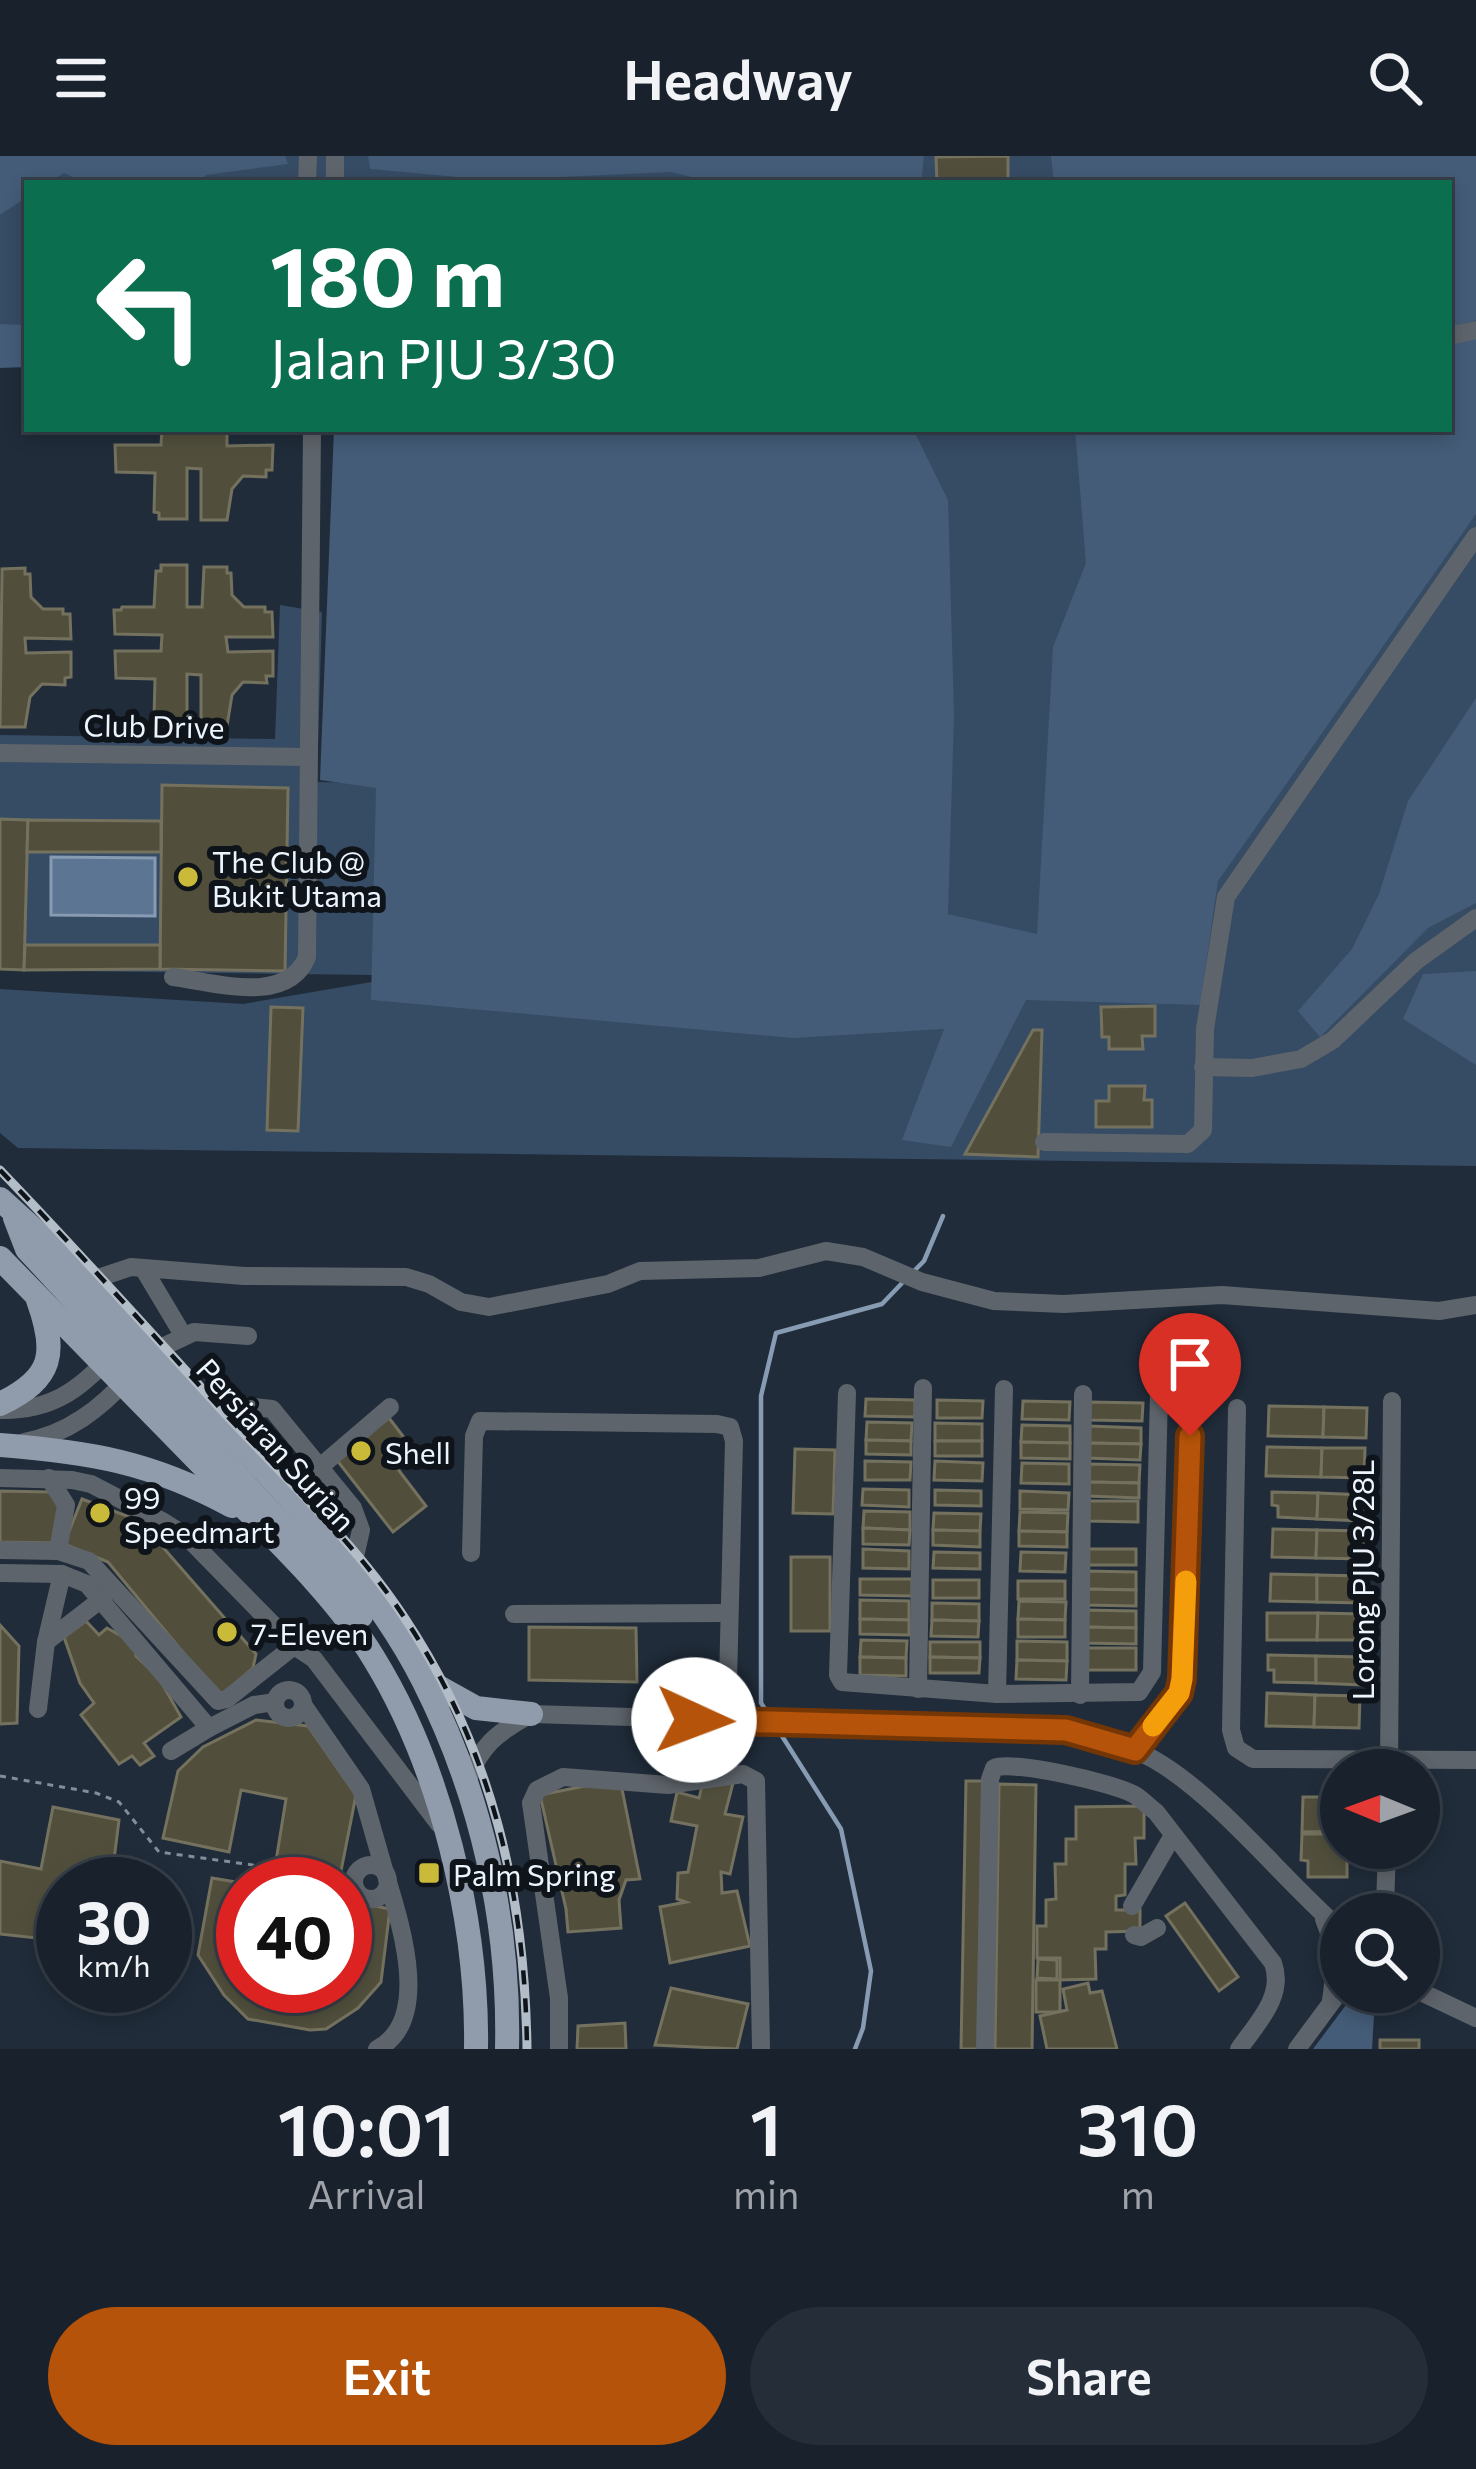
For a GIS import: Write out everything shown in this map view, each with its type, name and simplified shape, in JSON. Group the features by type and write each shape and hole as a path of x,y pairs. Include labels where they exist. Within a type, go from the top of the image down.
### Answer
{"main road":[{"name":"Persiaran Surian","path":"6,1205 86,1282 137,1368 255,1519 372,1655 397,1700 460,1881 471,1939 476,2049"},
{"path":"6,1205 27,1250 111,1355"},
{"path":"0,1258 35,1294 111,1355 137,1368 337,1584 383,1644 432,1734 462,1772"},
{"path":"0,1407 25,1392 49,1359 50,1335 35,1294"},
{"name":"Persiaran Surian","path":"137,1368 198,1401 312,1521 422,1678 462,1772 502,1927 507,2049"},
{"path":"0,1444 86,1452 131,1464 190,1483 255,1519"},
{"path":"422,1678 476,1708 531,1714"}],"street":[{"path":"172,977 273,987 302,968 308,943 312,432"},
{"path":"1044,1142 1188,1144 1203,1130 1203,1067 1226,897 1476,536"},
{"name":"Club Drive","path":"0,754 307,757"},
{"path":"1203,1067 1252,1068 1301,1058 1333,1040 1416,961 1476,918"},
{"path":"86,1282 131,1268 244,1276 406,1277 461,1302 489,1307 608,1284 650,1269 759,1268 826,1251 863,1257 966,1297 1028,1304 1222,1295 1439,1311 1476,1305"},
{"path":"145,1272 182,1333"},
{"path":"0,1444 43,1438 70,1427 98,1409 137,1368 182,1333 248,1336"},
{"path":"0,1407 37,1407 58,1401 76,1391 111,1355"},
{"path":"918,1689 923,1388"},
{"path":"997,1694 1004,1388"},
{"path":"847,1393 838,1675 842,1682 1080,1695 1138,1692 1148,1684 1155,1659 1159,1394"},
{"path":"1080,1695 1083,1394"},
{"path":"1135,1750 1179,1693 1184,1665 1191,1398"},
{"path":"198,1401 272,1409 353,1508 361,1530 351,1574"},
{"name":"Lorong PJU 3/28L","path":"1389,1749 1392,1401"},
{"path":"320,1467 391,1407"},
{"path":"1237,1408 1232,1740 1252,1759 1320,1762"},
{"path":"470,1553 474,1436 480,1421 730,1427 734,1441 727,1721"},
{"path":"0,1478 91,1484 186,1536 294,1646 314,1659 445,1832"},
{"path":"49,1478 66,1505 58,1551"},
{"path":"1158,1512 1188,1512"},
{"path":"1157,1545 1186,1546"},
{"path":"0,1550 58,1551 89,1561 218,1701 294,1646"},
{"path":"0,1573 62,1574 87,1584 209,1728"},
{"path":"38,1709 46,1642 62,1574"},
{"path":"46,1642 103,1598"},
{"path":"514,1614 729,1613"},
{"path":"171,1750 254,1705 275,1702 279,1714 287,1718 300,1714 304,1706 361,1789 408,1964 400,2030 377,2049"},
{"path":"462,1772 491,1738 531,1714 1066,1730 1135,1750 1162,1764 1320,1911"},
{"path":"1440,1762 1476,1760"},
{"path":"985,2049 990,1779 994,1768 1003,1765 1029,1766 1132,1794 1156,1812 1273,1964 1278,1977 1271,2003 1239,2049"},
{"path":"559,2049 559,1998 531,1803 537,1790 563,1777 668,1785 743,1774 756,1781 761,2049"},
{"path":"1132,1906 1172,1837"},
{"path":"372,1898 385,1890 386,1876"},
{"path":"1134,1935 1141,1937 1157,1928"},
{"path":"1440,2001 1476,2018"},
{"path":"1297,2049 1325,2013"}],"path":[{"path":"0,1776 96,1793 119,1802 160,1852 216,1860"}],"shaded area":[{"path":"0,156 1476,156 1476,1166 18,1148 0,1133 0,989 243,1004 395,978 390,782 335,432 1452,432 1452,180 24,180 24,343 0,341"},
{"path":"0,156 285,156 288,164 206,175 201,180 79,180 64,173 53,180 24,180 24,199 0,215"},
{"path":"368,156 924,156 921,180 704,180 671,172 492,180 370,169"},
{"path":"1051,156 1476,156 1476,320 1452,327 1452,180 1054,180"},
{"path":"0,324 24,325 24,367 0,368"},
{"path":"1476,338 1476,514 1218,881 1200,1005 1026,1000 951,1147 902,1140 944,1029 793,1038 371,1000 376,788 320,780 334,432 914,432 948,500 954,715 948,914 1037,934 1053,647 1086,563 1075,432 1452,432 1452,343"},
{"name":"The Club @ Bukit Utama","path":"280,605 322,612 317,782 378,783 375,975 0,970 0,735 275,739"},
{"path":"1476,698 1476,903 1428,928 1320,1037 1298,1011 1352,949 1379,894 1408,801"},
{"path":"51,857 155,858 155,916 51,915"},
{"path":"1476,971 1476,1065 1403,1019 1423,974"},
{"path":"1340,2013 1374,2013 1372,2049 1313,2049"}],"building":[{"path":"1008,156 1008,180 937,180 936,157"},
{"path":"162,432 227,432 227,446 273,445 272,470 266,470 266,477 243,476 232,489 227,520 201,520 201,469 187,468 187,519 159,519 154,512 155,473 116,472 115,445 161,445"},
{"path":"161,565 187,565 187,607 202,607 204,567 227,567 232,595 244,607 265,607 265,612 272,612 273,637 226,637 228,652 273,651 273,676 266,676 267,683 243,682 232,695 227,726 201,726 201,675 187,674 187,725 159,725 159,718 154,718 155,679 116,678 115,651 161,651 162,635 115,634 114,610 154,607 156,571 161,571"},
{"path":"25,568 25,574 30,574 31,597 43,609 63,609 63,614 70,614 71,639 25,638 26,653 71,652 71,677 65,678 65,685 42,684 30,697 25,727 0,727 2,569"},
{"path":"162,785 288,788 285,971 160,969"},
{"path":"0,819 28,820 24,970 0,969"},
{"path":"28,820 161,821 161,852 27,852"},
{"path":"25,945 160,945 160,969 24,970"},
{"path":"1155,1006 1155,1036 1142,1036 1143,1049 1109,1049 1109,1037 1102,1037 1101,1007"},
{"path":"271,1007 303,1008 298,1131 267,1130"},
{"path":"1033,1030 1042,1030 1038,1157 965,1154"},
{"path":"1109,1086 1145,1086 1144,1100 1152,1100 1152,1127 1096,1127 1096,1101 1109,1101"},
{"path":"866,1399 915,1400 915,1417 865,1416"},
{"path":"937,1400 983,1401 982,1418 937,1418"},
{"path":"1023,1401 1070,1402 1069,1420 1022,1419"},
{"path":"1089,1402 1143,1403 1142,1421 1089,1420"},
{"path":"1269,1406 1324,1407 1323,1437 1268,1436"},
{"path":"1324,1407 1367,1408 1366,1438 1323,1437"},
{"path":"389,1418 416,1453 397,1468 426,1506 393,1532 336,1459"},
{"path":"867,1422 912,1423 911,1441 866,1440"},
{"path":"935,1423 982,1424 982,1441 935,1441"},
{"path":"1022,1425 1070,1426 1070,1443 1021,1442"},
{"path":"1088,1426 1141,1428 1141,1444 1088,1443"},
{"path":"866,1440 911,1441 911,1455 866,1454"},
{"path":"935,1441 982,1441 982,1456 935,1456"},
{"path":"1021,1442 1070,1443 1070,1459 1021,1458"},
{"path":"1088,1443 1141,1444 1140,1460 1087,1458"},
{"path":"1267,1447 1322,1448 1321,1477 1266,1476"},
{"path":"1322,1448 1365,1448 1364,1478 1321,1477"},
{"path":"795,1449 835,1450 833,1514 793,1513"},
{"path":"865,1461 911,1462 910,1480 865,1480"},
{"path":"935,1461 983,1463 982,1481 934,1480"},
{"path":"1022,1463 1069,1464 1069,1484 1021,1483"},
{"path":"1088,1464 1140,1465 1139,1483 1088,1482"},
{"path":"1088,1482 1139,1483 1139,1498 1087,1496"},
{"path":"863,1489 909,1490 909,1507 862,1505"},
{"path":"935,1490 981,1491 981,1506 935,1505"},
{"path":"0,1491 51,1492 62,1503 55,1543 0,1542"},
{"path":"1020,1491 1069,1493 1068,1510 1020,1509"},
{"path":"1272,1492 1318,1493 1317,1519 1278,1517"},
{"path":"1318,1493 1365,1495 1361,1521 1317,1519"},
{"path":"82,1499 140,1521 256,1654 253,1668 220,1697 108,1562 64,1544"},
{"path":"1087,1501 1138,1501 1138,1522 1087,1521"},
{"path":"864,1511 910,1512 910,1530 863,1528"},
{"path":"1020,1512 1068,1513 1067,1532 1019,1531"},
{"path":"934,1513 981,1514 980,1531 933,1530"},
{"path":"863,1528 910,1530 909,1545 863,1544"},
{"path":"1273,1529 1317,1530 1316,1558 1272,1557"},
{"path":"933,1530 980,1531 980,1547 933,1545"},
{"path":"1317,1530 1364,1531 1364,1559 1316,1558"},
{"path":"1019,1531 1067,1532 1067,1547 1019,1546"},
{"path":"863,1549 909,1551 909,1569 863,1568"},
{"path":"1085,1549 1136,1549 1136,1565 1085,1565"},
{"path":"934,1552 980,1553 980,1569 933,1568"},
{"path":"1021,1552 1066,1553 1065,1572 1020,1571"},
{"path":"791,1557 830,1557 830,1631 791,1631"},
{"path":"1084,1571 1136,1572 1136,1590 1084,1589"},
{"path":"1271,1574 1317,1575 1317,1602 1270,1601"},
{"path":"1317,1575 1362,1576 1362,1603 1317,1602"},
{"path":"860,1579 912,1579 912,1596 860,1595"},
{"path":"933,1580 979,1580 979,1598 933,1598"},
{"path":"1018,1581 1065,1581 1065,1599 1018,1599"},
{"path":"1084,1589 1136,1590 1136,1606 1084,1605"},
{"path":"860,1600 909,1601 909,1620 860,1619"},
{"path":"1019,1601 1066,1602 1065,1620 1018,1619"},
{"path":"932,1603 979,1604 979,1621 932,1620"},
{"path":"1084,1610 1136,1611 1136,1628 1084,1627"},
{"path":"1267,1613 1318,1613 1317,1640 1267,1640"},
{"path":"1318,1613 1363,1614 1363,1640 1317,1640"},
{"path":"860,1619 909,1620 909,1635 860,1634"},
{"path":"1018,1619 1065,1620 1065,1637 1018,1637"},
{"path":"932,1620 979,1621 978,1637 931,1636"},
{"path":"86,1621 99,1635 107,1628 134,1643 136,1656 159,1678 181,1717 144,1743 154,1756 140,1765 132,1756 119,1764 81,1715 94,1703 80,1683 64,1637"},
{"path":"0,1625 19,1646 17,1723 0,1724"},
{"path":"529,1627 636,1628 637,1682 529,1680"},
{"path":"1084,1627 1136,1628 1136,1644 1084,1643"},
{"path":"861,1640 907,1641 906,1658 860,1657"},
{"path":"1017,1641 1067,1642 1067,1661 1017,1660"},
{"path":"930,1642 980,1642 980,1658 930,1657"},
{"path":"1084,1648 1136,1648 1136,1670 1083,1670"},
{"path":"1268,1655 1316,1656 1316,1683 1274,1682"},
{"path":"1316,1656 1363,1657 1362,1685 1316,1683"},
{"path":"860,1657 906,1658 906,1676 860,1675"},
{"path":"930,1657 980,1658 979,1673 930,1673"},
{"path":"1017,1660 1067,1661 1066,1680 1016,1679"},
{"path":"1267,1693 1315,1695 1314,1727 1266,1726"},
{"path":"1315,1695 1360,1696 1359,1728 1314,1727"},
{"path":"256,1720 308,1726 356,1795 344,1857 277,1857 286,1799 241,1790 229,1852 163,1838 178,1771 203,1747"},
{"path":"704,1778 733,1783 725,1814 743,1817 730,1874 721,1872 722,1893 737,1891 750,1946 670,1963 660,1907 686,1902 677,1899 678,1873 688,1872 697,1826 671,1821 677,1792 699,1798"},
{"path":"620,1779 640,1879 626,1880 619,1900 621,1928 568,1932 540,1795"},
{"path":"966,1781 983,1781 979,2049 961,2049"},
{"path":"999,1784 1036,1785 1032,2049 995,2049"},
{"path":"1303,1797 1320,1797 1320,1832 1302,1832"},
{"path":"1144,1806 1144,1838 1135,1838 1136,1864 1125,1864 1125,1895 1116,1896 1116,1910 1140,1910 1140,1931 1106,1932 1106,1949 1095,1949 1096,1979 1060,1980 1060,1958 1037,1958 1037,1926 1046,1926 1046,1900 1056,1899 1055,1864 1066,1864 1066,1839 1076,1839 1076,1807"},
{"path":"53,1807 119,1820 114,1857 43,1857"},
{"path":"1302,1834 1320,1834 1320,1869 1347,1869 1347,1877 1308,1877 1308,1861 1301,1860"},
{"path":"0,1861 36,1868 36,1938 0,1934"},
{"path":"212,1878 216,1879 216,1983 198,1955"},
{"path":"1185,1903 1238,1977 1219,1991 1166,1916"},
{"path":"372,1905 390,1909 381,1982 372,1992"},
{"path":"1038,1959 1057,1960 1057,1979 1037,1978"},
{"path":"1036,1980 1060,1980 1060,2012 1036,2012"},
{"path":"1088,1983 1090,1993 1102,1991 1117,2049 1047,2049 1040,2016 1067,2010 1063,1989"},
{"path":"671,1988 748,2004 737,2049 655,2045"},
{"path":"242,2013 350,2013 326,2029 310,2030 248,2019"},
{"path":"625,2023 626,2049 577,2049 578,2026"},
{"path":"1380,2040 1419,2040 1419,2049 1380,2049"}],"waterway":[{"path":"912,1273 924,1261 943,1216"},
{"path":"769,1715 761,1703 761,1396 776,1333 882,1304 904,1281"},
{"path":"775,1725 841,1829 871,1971 863,2028 855,2049"}],"railway":[{"path":"0,1170 343,1539 385,1590 434,1667 460,1718 498,1824 519,1934 527,2049"}],"slow traffic":[{"path":"1153,1726 1179,1693 1186,1581"}],"place":[{"name":"The Club @ Bukit Utama","path":"188,877"},
{"name":"Shell","path":"361,1451"},
{"name":"99 Speedmart","path":"100,1513"},
{"name":"7-Eleven","path":"227,1632"},
{"name":"Palm Spring","path":"429,1873"}],"route":[{"path":"694,1720 1066,1730 1135,1750 1179,1693 1182,1679 1190,1436"}]}
